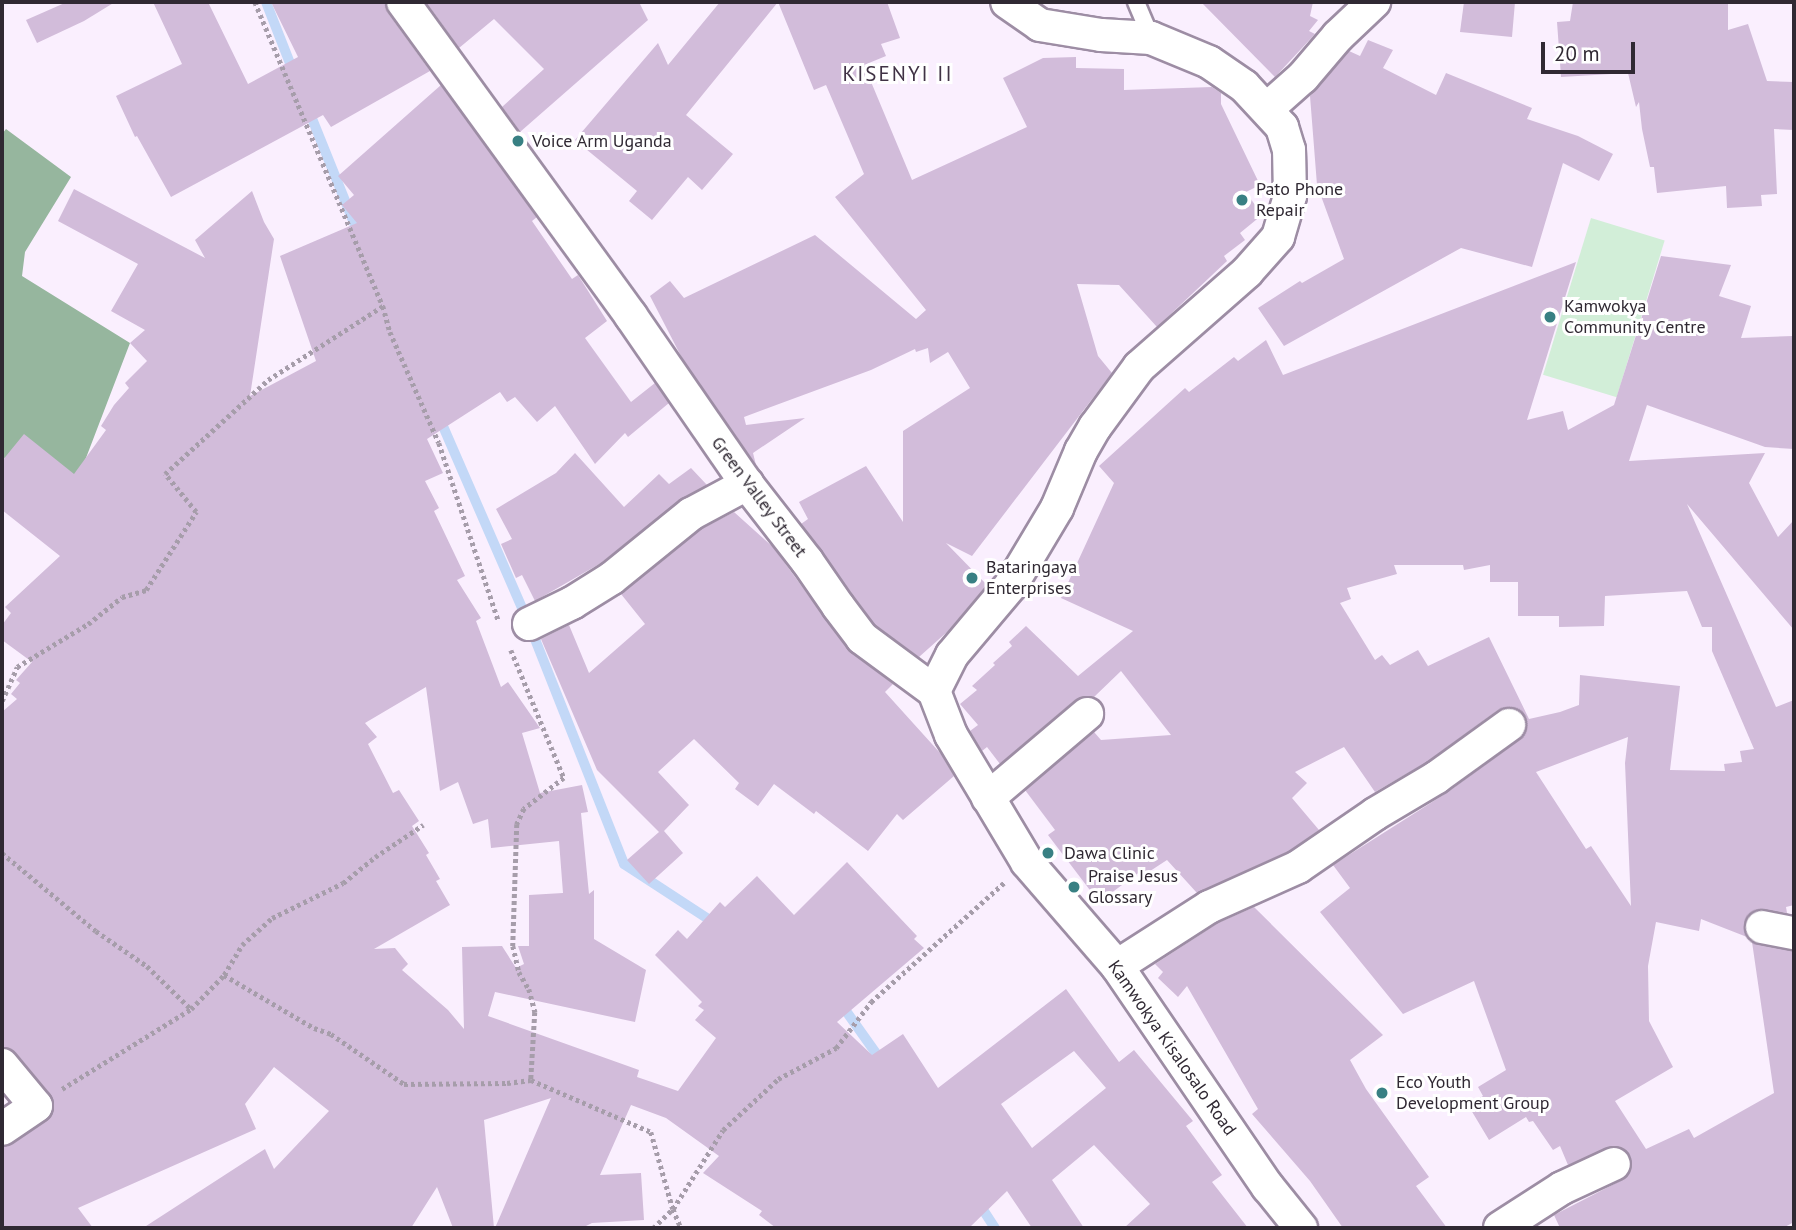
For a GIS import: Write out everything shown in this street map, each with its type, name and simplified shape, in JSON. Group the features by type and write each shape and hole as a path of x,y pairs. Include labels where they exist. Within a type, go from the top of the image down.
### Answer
{"street":[{"name":"Green Valley Street","path":"403,2 747,484 862,638 934,691"},
{"path":"934,691 952,655 1011,584 1057,508 1081,451 1139,367 1238,281 1278,237 1290,196 1289,150 1282,127 1268,108 1244,86 1209,62 1152,38 1101,35 1040,25 1007,2"},
{"path":"1268,108 1303,77 1338,36 1374,2"},
{"path":"512,630 572,603 612,578 691,514 747,484"},
{"name":"Kamwokya Kisalosalo Road","path":"934,691 951,735 1027,862 1117,966 1268,1187 1301,1228"},
{"path":"988,798 1087,714"},
{"path":"1117,966 1209,907 1298,867 1374,814 1437,778 1508,725"},
{"path":"1762,927 1794,933"},
{"path":"2,1065 36,1106 2,1129"},
{"path":"1500,1228 1563,1188 1614,1164"}],"lane":[{"path":"1136,2 1152,38"}],"path":[{"path":"254,2 383,306 390,332 439,443 512,630 564,778 524,809 517,824 513,946 519,972 529,989 535,1012 531,1080"},
{"path":"2,701 17,667 88,624 122,597 146,590 196,512 165,474 268,380 383,306"},
{"path":"36,1106 191,1009 224,975 242,945 272,918 343,883 375,857 423,825"},
{"path":"2,853 96,931 147,966 191,1009"},
{"path":"653,1228 673,1209 723,1130 778,1079 836,1048 871,1002 1027,862"},
{"path":"224,975 314,1028 331,1034 404,1084 507,1083 531,1080 651,1132 681,1228"}],"green space":[{"path":"6,129 71,177 25,252 22,276 130,343 76,484 2,457 2,134"},
{"path":"1591,218 1665,241 1617,397 1543,375"}],"building":[{"path":"67,2 115,2 84,21 37,43 26,20"},
{"path":"153,2 208,2 248,84 298,57 271,2 385,2 388,13 430,71 331,127 323,115 171,197 137,136 135,137 116,96 182,64"},
{"path":"426,2 639,2 648,20 520,132 502,107 544,69 494,19 459,48"},
{"path":"720,2 778,2 686,115 733,154 702,190 688,177 652,220 629,201 637,191 575,140 658,43 668,65"},
{"path":"778,2 887,2 900,38 881,44 886,56 864,65 912,180 1027,127 1003,78 1043,58 1076,57 1076,68 1124,69 1124,90 1212,87 1221,93 1221,104 1260,185 1246,192 1262,215 1240,233 1245,240 1224,256 1227,261 1157,327 1119,285 1077,284 1098,356 1112,373 972,556 946,543 987,585 947,632 919,657 875,625 801,524 808,519 799,502 866,466 903,522 903,431 970,388 948,352 930,363 928,348 916,352 915,349 871,370 744,417 746,425 805,418 753,453 756,465 683,360 650,296 670,281 684,298 815,235 916,319 926,310 835,197 864,174 826,85 814,90"},
{"path":"1201,2 1313,2 1310,16 1318,20 1309,31 1315,34 1275,77"},
{"path":"1464,2 1515,2 1512,37 1460,32"},
{"path":"1573,2 1728,2 1728,30 1748,24 1767,81 1794,82 1794,130 1774,129 1777,194 1761,195 1762,206 1727,208 1726,186 1657,193 1654,167 1650,167 1642,129 1639,102 1636,107 1628,73 1561,77 1557,22 1570,21"},
{"path":"1368,40 1393,50 1383,68 1436,95 1446,73 1532,108 1527,119 1578,136 1613,154 1599,181 1563,163 1532,267 1461,248 1284,346 1258,308 1300,281 1302,283 1344,259 1317,185 1310,96 1349,51 1360,56"},
{"path":"441,85 537,217 532,221 572,279 578,275 607,321 585,338 631,402 655,383 669,403 628,437 625,433 595,464 555,406 537,422 515,397 507,402 500,392 427,439 443,473 425,481 439,508 434,511 465,576 457,580 481,618 476,621 501,687 508,682 540,728 522,733 540,793 582,785 588,812 581,813 589,894 594,890 594,939 646,970 635,1022 495,992 488,1016 639,1070 637,1077 678,1091 716,1038 695,1020 704,1010 698,1006 702,1002 655,955 678,930 687,939 720,902 725,907 757,876 794,915 847,862 917,936 914,939 924,948 837,1022 872,1055 903,1034 938,1088 1066,989 1119,1062 1134,1050 1193,1121 1186,1126 1222,1175 1212,1182 1248,1228 1124,1228 1150,1204 1094,1145 1052,1180 1084,1228 1032,1228 1007,1191 969,1228 776,1228 759,1215 762,1211 703,1173 719,1156 666,1118 631,1105 600,1175 641,1173 644,1220 592,1223 582,1228 495,1228 551,1098 484,1120 494,1228 453,1228 437,1187 411,1228 143,1228 265,1149 274,1169 329,1111 274,1067 245,1104 256,1129 78,1208 93,1228 2,1228 2,1147 12,1144 46,1121 52,1114 54,1104 50,1094 16,1053 2,1047 2,712 17,699 11,694 20,683 16,680 32,662 2,640 2,625 11,613 5,607 60,556 2,510 2,461 24,434 74,474 106,430 101,426 129,388 125,383 147,361 130,343 145,330 111,311 138,264 58,221 74,189 205,258 195,240 252,191 274,239 250,396 316,361 280,256 357,223 342,205 354,195 338,176","holes":["426,687 440,791 458,782 473,824 488,819 491,848 559,841 563,893 529,895 529,946 518,946 524,964 516,968 502,946 462,947 464,1029 448,1010 402,970 408,964 395,948 374,949 450,905 436,881 440,879 426,855 429,853 412,826 419,821 399,790 393,793 368,744 377,737 365,723","1074,1051 1106,1088 1032,1148 1001,1104"]},
{"path":"1661,256 1731,265 1719,296 1751,306 1741,338 1793,336 1794,449 1765,447 1647,405 1629,461 1765,453 1749,483 1778,537 1794,520 1794,630 1687,504 1776,707 1794,700 1794,905 1786,907 1787,913 1755,910 1744,923 1747,937 1701,919 1699,931 1656,922 1648,966 1649,1021 1673,1067 1615,1101 1646,1149 1689,1129 1694,1138 1774,1093 1752,942 1792,951 1794,1222 1783,1228 1560,1228 1554,1215 1622,1180 1632,1166 1630,1156 1624,1149 1615,1146 1568,1165 1560,1146 1553,1150 1533,1121 1529,1122 1526,1117 1489,1140 1468,1105 1483,1096 1478,1087 1506,1070 1474,981 1403,1014 1320,912 1350,888 1333,865 1448,792 1520,739 1527,724 1517,709 1508,707 1498,710 1427,762 1375,792 1344,747 1295,772 1307,783 1292,798 1319,830 1289,851 1197,893 1167,860 1144,875 1141,871 1099,902 1048,835 1055,830 1025,790 1094,732 1101,740 1171,735 1121,671 1094,697 1084,696 1075,700 1000,764 987,747 982,751 970,731 978,725 960,704 977,690 972,686 995,665 993,663 1012,646 1009,642 1026,626 1078,676 1133,631 1061,598 1114,483 1099,466 1185,388 1189,392 1234,357 1238,361 1266,340 1283,375 1576,262 1527,420 1563,411 1568,430 1614,405","holes":["1394,565 1463,565 1464,570 1490,565 1490,582 1518,582 1518,616 1559,616 1559,627 1604,626 1605,596 1687,591 1702,627 1712,627 1712,651 1754,749 1740,751 1742,762 1724,764 1725,771 1670,770 1680,686 1580,675 1579,705 1529,719 1489,637 1428,666 1418,650 1390,665 1382,655 1375,660 1340,603 1351,599 1347,588 1397,574","1628,737 1625,763 1631,906 1591,846 1586,849 1536,772"]},
{"path":"575,453 624,507 659,474 669,484 691,468 707,485 680,500 601,563 535,601 522,575 516,578 501,544 512,539 496,509 556,473"},
{"path":"734,512 773,547 848,649 893,684 885,692 941,754 954,776 903,820 897,814 868,851 816,811 814,814 774,784 758,806 735,789 739,783 694,739 658,772 689,805 664,831 683,853 649,884 627,860 659,832 597,770 541,639 569,625 589,673 645,624 621,594 701,529"},
{"path":"1254,907 1383,1035 1350,1060 1366,1089 1429,1177 1416,1186 1447,1228 1343,1228 1310,1181 1252,1114 1258,1109 1187,986 1178,997 1158,978 1163,972 1155,964 1218,923"}],"waterway":[{"path":"266,2 293,71"},
{"path":"309,111 358,233"},
{"path":"439,417 529,624 624,864 716,924"},
{"path":"841,1004 883,1063"},
{"path":"978,1202 995,1228"}],"place":[{"name":"Voice Arm Uganda","path":"518,141"},
{"name":"Pato Phone Repair","path":"1242,200"},
{"name":"Kamwokya Community Centre","path":"1550,317"},
{"name":"Bataringaya Enterprises","path":"972,578"},
{"name":"Dawa Clinic","path":"1048,853"},
{"name":"Praise Jesus Glossary","path":"1074,887"},
{"name":"Eco Youth Development Group","path":"1382,1093"}],"district":[{"name":"KISENYI II","path":"898,74"}]}
